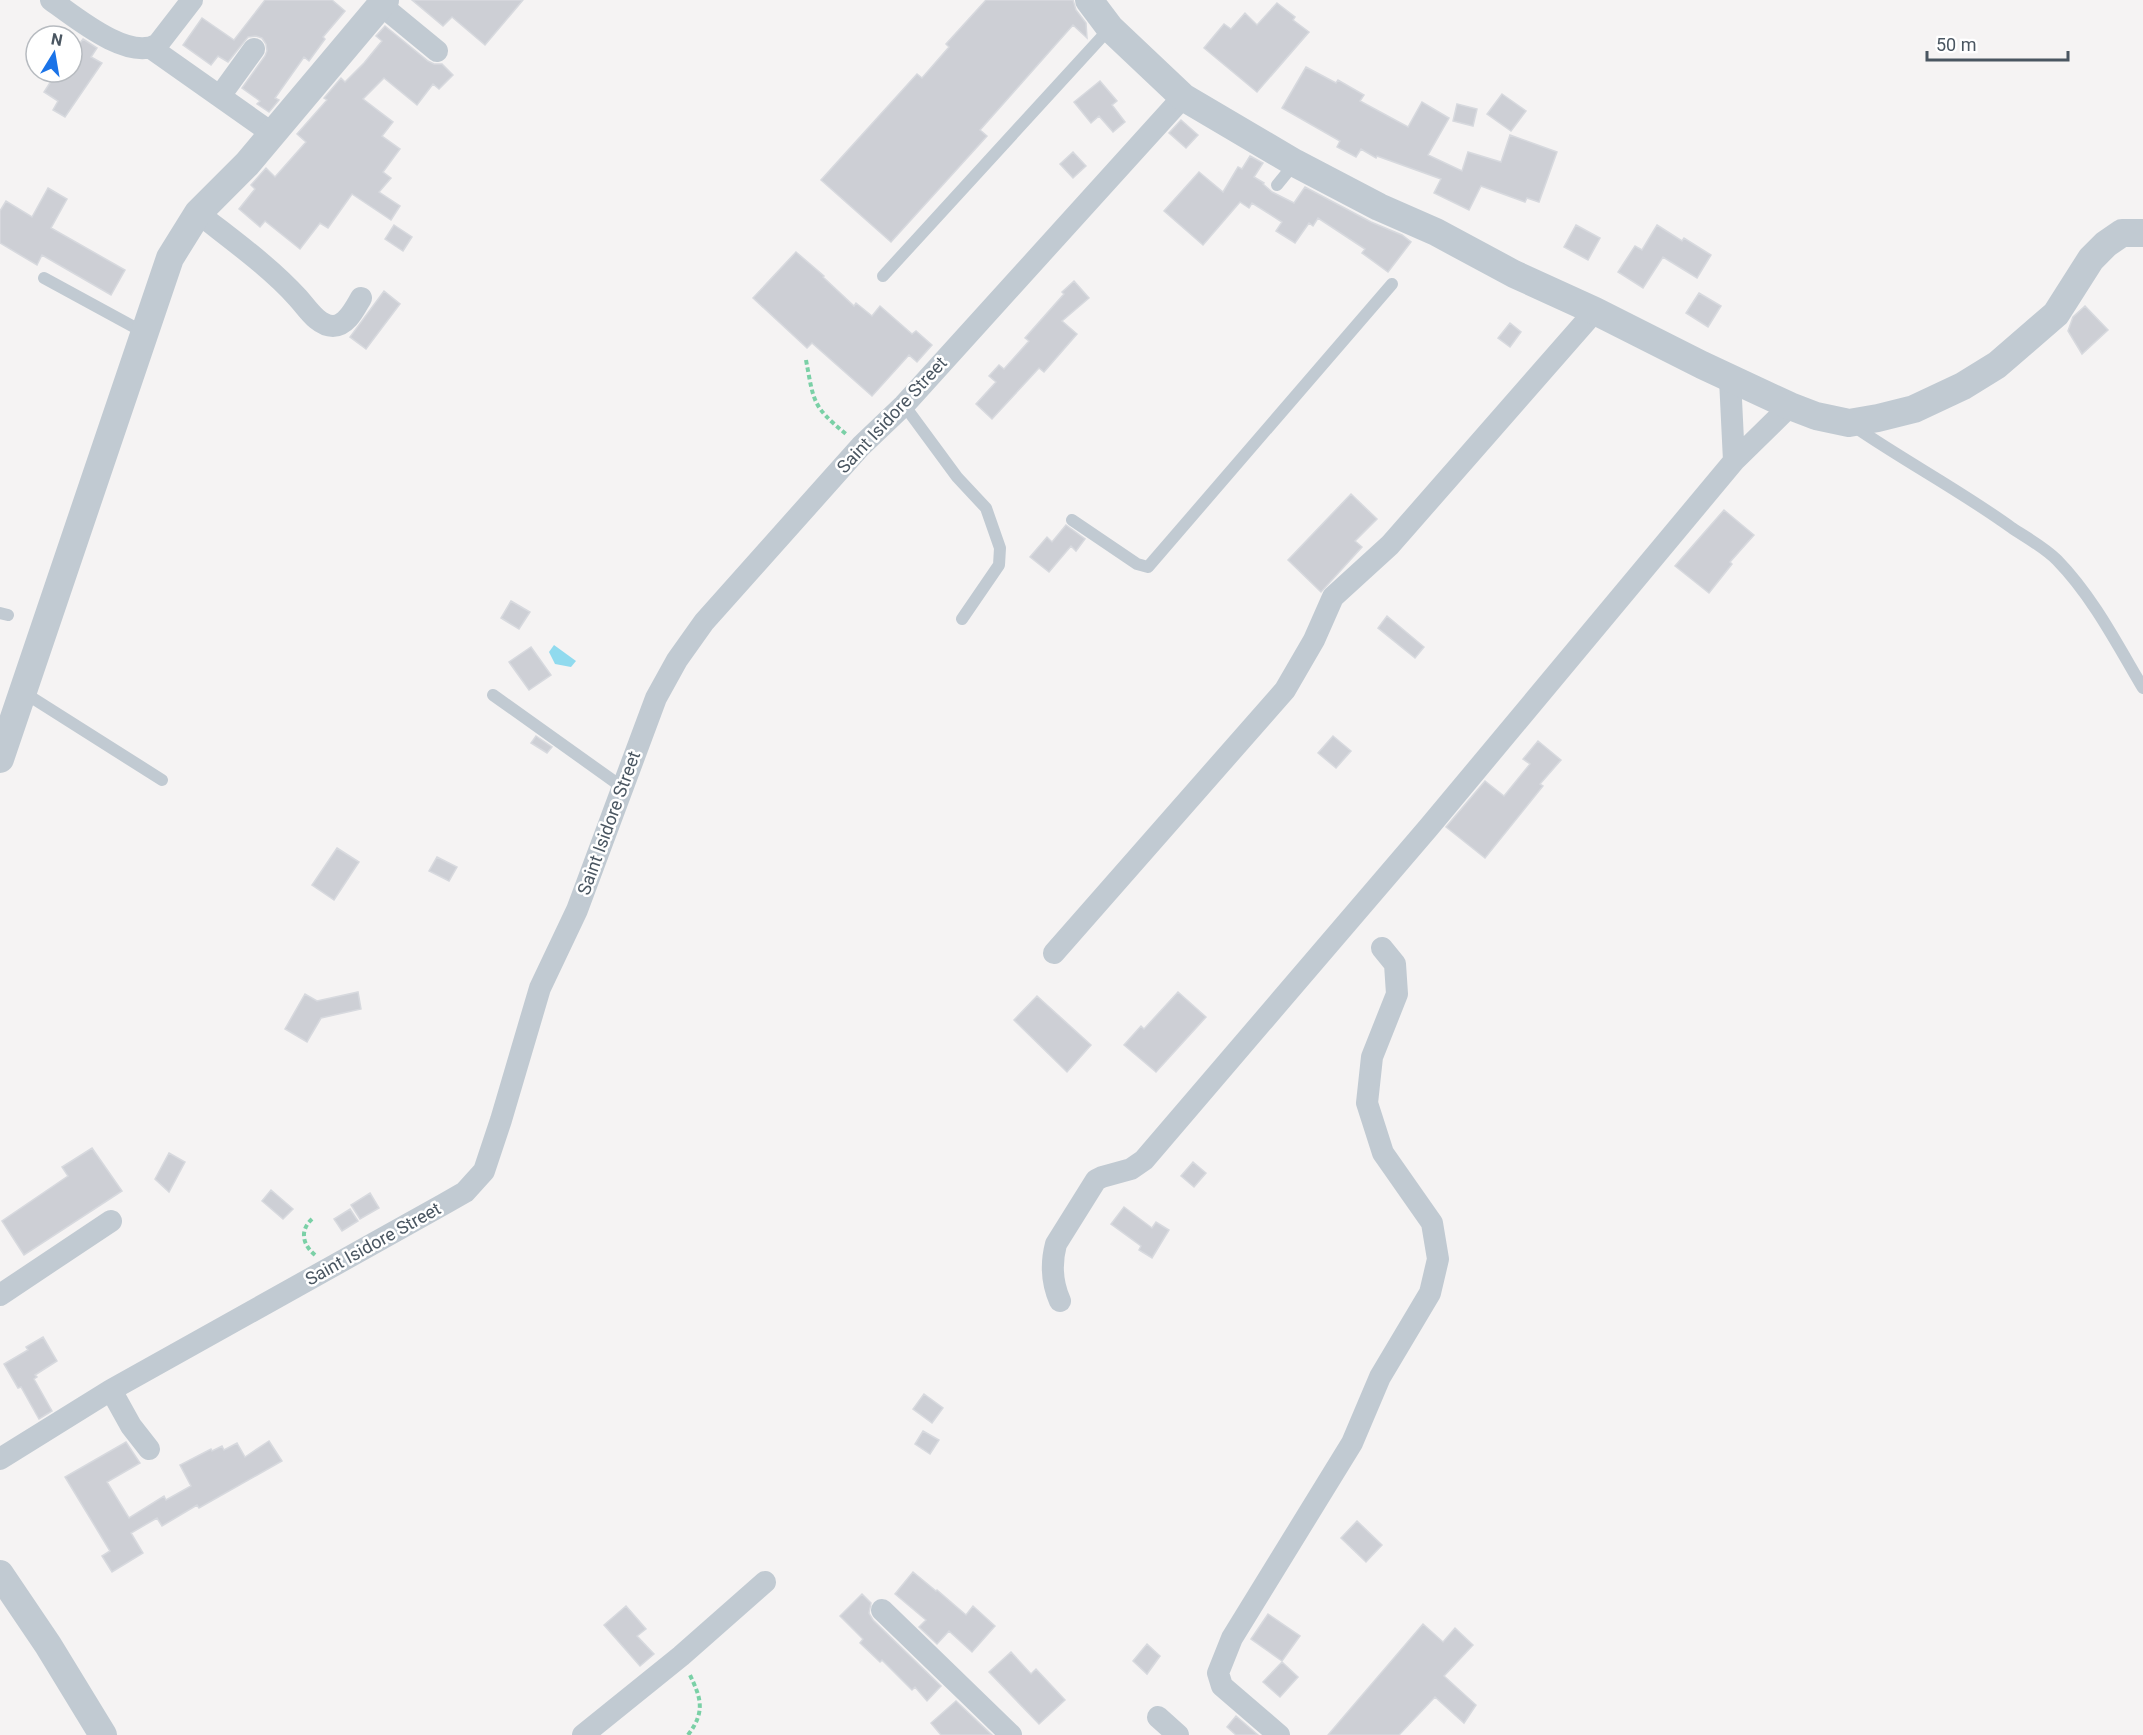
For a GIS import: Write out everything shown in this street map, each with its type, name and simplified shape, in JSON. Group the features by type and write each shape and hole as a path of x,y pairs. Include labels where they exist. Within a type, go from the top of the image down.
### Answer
{"street":[{"path":"51,0 108,38 128,46 151,48 273,134"},
{"path":"151,48 158,44 192,0"},
{"path":"1089,0 1110,28 1183,97 1295,163 1379,207 1436,232 1514,274 1595,311 1730,379 1816,416 1849,423 1878,418 1914,409 1963,386 1997,365 2056,314 2091,259 2106,244 2122,233 2143,233"},
{"path":"0,759 170,258 198,213 247,164 383,2 437,51"},
{"path":"220,96 254,50"},
{"name":"Saint Isidore Street","path":"0,1459 111,1390 465,1192 484,1172 540,988 577,910 656,698 677,660 704,622 861,446 904,405 1183,97"},
{"path":"198,213 277,278 326,325 336,326 345,321 361,298"},
{"path":"1054,953 1285,690 1314,640 1333,597 1390,545 1595,311"},
{"path":"1730,379 1734,461"},
{"path":"1060,1301 1053,1285 1053,1254 1056,1244 1096,1180 1131,1168 1144,1160 1429,827 1734,461 1790,406"},
{"path":"1279,1735 1222,1686 1218,1672 1232,1638 1352,1443 1380,1377 1430,1293 1438,1258 1432,1223 1383,1153 1367,1103 1372,1057 1396,994 1395,964 1382,948"},
{"path":"0,1295 111,1221"},
{"path":"111,1390 131,1426 149,1449"},
{"path":"583,1735 681,1656 765,1582"},
{"path":"4,1589 48,1645 103,1735"},
{"path":"882,1610 1011,1735"},
{"path":"1158,1717 1178,1735"}],"lane":[{"path":"883,276 1110,28"},
{"path":"1277,185 1295,163"},
{"path":"44,279 145,333"},
{"path":"1072,520 1137,564 1148,567 1392,284"},
{"path":"904,405 957,477 986,508 1000,548 999,565 962,619"},
{"path":"1849,423 1972,499 2055,558 2100,614 2143,688"},
{"path":"23,692 162,780"},
{"path":"493,695 622,787"}],"path":[{"path":"806,360 818,408 826,418 861,446"},
{"path":"312,1219 308,1222 304,1237 305,1247 329,1268"},
{"path":"681,1656 701,1698 699,1718 688,1735"}],"water":[{"path":"554,645 576,661 571,667 555,664 549,652"}],"building":[{"path":"265,0 332,0 345,11 323,37 325,39 309,61 304,57 275,98 279,100 269,112 257,104 260,101 242,88 267,51 262,38 248,37 228,62 218,56 211,65 183,45 202,18 234,40"},
{"path":"412,0 523,0 485,45 452,17 443,26"},
{"path":"986,0 1073,0 1076,10 1086,23 1087,38 1073,25 980,130 987,136 891,242 821,180 917,74 922,78 949,47 946,44"},
{"path":"1277,3 1295,17 1293,20 1309,32 1257,92 1204,48 1224,24 1231,29 1245,13 1257,25"},
{"path":"385,26 428,61 442,64 453,75 439,89 433,84 417,105 384,78 363,99 393,122 382,136 400,149 383,172 391,178 379,192 400,206 391,220 352,194 328,228 320,223 300,249 265,221 260,227 239,209 255,189 251,185 266,168 275,177 306,142 297,134 327,100 324,98 341,78 345,82 382,41 376,36"},
{"path":"84,40 97,48 91,57 102,63 65,117 53,110 58,101 44,92 49,84 84,84"},
{"path":"1306,67 1336,83 1338,80 1364,95 1360,101 1408,127 1422,102 1449,118 1428,155 1462,171 1468,152 1501,162 1510,135 1557,152 1539,202 1527,198 1525,202 1481,186 1469,210 1434,193 1441,179 1377,156 1376,158 1361,149 1356,157 1337,147 1340,141 1282,108"},
{"path":"1100,81 1117,101 1112,105 1125,122 1113,132 1099,116 1091,123 1074,102"},
{"path":"1502,94 1526,111 1511,131 1487,114"},
{"path":"1457,104 1477,109 1473,126 1453,121"},
{"path":"1181,120 1198,135 1186,148 1169,133"},
{"path":"1073,152 1086,166 1073,178 1060,164"},
{"path":"1250,156 1263,163 1254,177 1272,192 1294,203 1305,187 1371,222 1402,235 1411,242 1388,272 1362,253 1365,249 1318,218 1313,226 1309,223 1295,243 1276,231 1282,222 1252,203 1249,208 1240,202 1203,245 1164,211 1199,172 1223,192 1238,167 1242,169"},
{"path":"48,188 67,199 51,228 125,270 111,295 42,255 37,265 0,243 0,211 6,201 32,217"},
{"path":"394,225 412,237 403,251 385,239"},
{"path":"1576,225 1600,238 1588,260 1564,247"},
{"path":"1657,225 1682,241 1684,238 1711,255 1697,278 1663,257 1643,288 1618,272 1635,246 1642,250"},
{"path":"796,252 854,306 856,303 872,316 880,306 912,334 916,331 932,345 917,362 909,355 872,396 812,343 807,348 753,298"},
{"path":"1074,281 1089,298 1062,321 1077,334 1044,372 1039,368 992,419 976,404 996,382 989,376 999,365 1004,369 1029,341 1025,338 1064,294 1062,292"},
{"path":"384,291 400,304 366,349 350,337"},
{"path":"1699,293 1721,306 1708,327 1686,313"},
{"path":"2085,306 2108,330 2082,354 2068,331 2073,317"},
{"path":"1510,323 1521,332 1510,347 1498,338"},
{"path":"1351,494 1377,519 1355,541 1362,547 1321,592 1288,560"},
{"path":"1724,510 1754,535 1730,562 1732,564 1709,593 1675,566"},
{"path":"1066,525 1085,539 1076,551 1071,546 1049,572 1030,557 1047,537 1052,542"},
{"path":"511,601 530,612 519,629 501,618"},
{"path":"1387,616 1424,647 1415,658 1378,628"},
{"path":"531,647 551,675 529,690 509,662"},
{"path":"536,736 552,747 547,753 531,743"},
{"path":"1333,736 1351,751 1336,768 1318,753"},
{"path":"1538,741 1561,760 1540,784 1543,786 1485,858 1446,827 1485,781 1504,796 1530,764 1523,759"},
{"path":"337,848 359,862 334,900 312,885"},
{"path":"437,857 457,867 449,881 429,871"},
{"path":"358,992 361,1009 321,1018 307,1042 285,1029 305,994 317,1001"},
{"path":"1178,992 1206,1017 1156,1072 1124,1045 1141,1026 1144,1029"},
{"path":"1037,996 1091,1045 1067,1072 1014,1020"},
{"path":"92,1148 122,1191 24,1255 2,1221 68,1176 62,1167"},
{"path":"169,1153 185,1162 169,1192 155,1179"},
{"path":"1193,1162 1206,1173 1194,1187 1181,1176"},
{"path":"271,1190 293,1209 283,1219 262,1201"},
{"path":"370,1193 379,1208 360,1219 351,1205"},
{"path":"1124,1207 1152,1228 1156,1222 1169,1230 1152,1258 1139,1250 1141,1246 1111,1224"},
{"path":"350,1209 358,1221 342,1231 334,1219"},
{"path":"43,1337 57,1361 35,1375 37,1377 34,1379 52,1411 39,1419 21,1387 18,1388 4,1364 28,1350 26,1347"},
{"path":"924,1394 943,1408 932,1423 913,1409"},
{"path":"923,1431 939,1440 930,1454 915,1444"},
{"path":"269,1441 282,1461 162,1526 157,1518 131,1533 143,1553 112,1572 102,1556 110,1551 65,1477 126,1442 140,1463 107,1482 129,1518 164,1496 166,1500 191,1486 180,1465 211,1449 212,1451 222,1446 224,1450 237,1443 245,1457"},
{"path":"1357,1521 1382,1545 1366,1562 1341,1538"},
{"path":"913,1572 966,1615 973,1606 995,1626 972,1652 949,1631 937,1644 919,1627 926,1620 895,1594"},
{"path":"862,1594 871,1603 869,1613 873,1620 941,1686 927,1701 915,1687 912,1690 882,1660 880,1662 860,1643 863,1639 840,1616"},
{"path":"626,1606 646,1629 637,1636 654,1654 640,1666 604,1625"},
{"path":"1268,1614 1300,1636 1282,1661 1251,1639"},
{"path":"1423,1624 1443,1642 1455,1628 1473,1645 1444,1676 1476,1705 1464,1723 1435,1697 1399,1735 1328,1735"},
{"path":"1147,1644 1160,1656 1147,1674 1133,1661"},
{"path":"1011,1652 1031,1674 1036,1669 1065,1700 1039,1724 989,1672"},
{"path":"1282,1662 1298,1677 1280,1697 1263,1682"},
{"path":"956,1701 992,1735 941,1735 931,1723"},
{"path":"1236,1716 1258,1735 1236,1735 1227,1727"}]}
